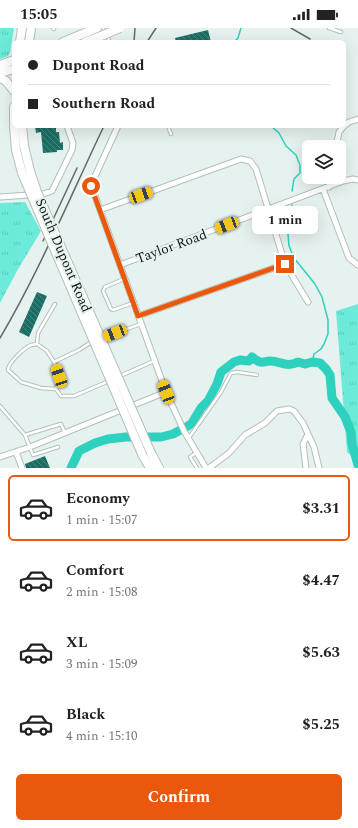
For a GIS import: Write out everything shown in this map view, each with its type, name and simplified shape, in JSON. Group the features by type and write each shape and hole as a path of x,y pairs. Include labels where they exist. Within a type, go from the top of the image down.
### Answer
{"main road":[{"path":"20,40 22,28"},
{"path":"68,40 97,28"},
{"path":"90,40 120,28"},
{"path":"30,31 36,40"},
{"path":"0,65 12,61"},
{"path":"0,73 12,70"},
{"path":"0,78 6,81 12,88"},
{"name":"South Dupont Road","path":"14,128 16,150 159,468"},
{"name":"South Dupont Road","path":"22,128 26,172 142,454 150,468"}],"street":[{"path":"346,124 358,119"},
{"path":"0,197 43,194 52,191 71,155 73,143 68,128"},
{"path":"117,128 91,186 154,361 166,392 188,439 208,468 229,453 245,435 265,423 277,412 289,409 294,411 303,423 314,447 319,468"},
{"path":"337,140 339,132 342,128"},
{"path":"100,210 235,161 242,159 249,160 256,169 285,264 308,302"},
{"name":"Taylor Road","path":"120,265 269,210 329,186 353,179 358,180"},
{"path":"323,189 349,258 358,265"},
{"path":"138,316 285,264"},
{"path":"0,457 30,447 166,392"},
{"path":"306,468 303,444 308,434"},
{"path":"16,452 22,468"}],"lane":[{"path":"107,28 109,40"},
{"path":"329,28 341,32 340,28"},
{"path":"169,128 171,134"},
{"path":"125,279 105,287 103,291 111,309 113,310 133,303"},
{"path":"38,344 38,333 55,304"},
{"path":"54,362 79,350 89,343 141,324"},
{"path":"56,389 41,388 21,382 8,370 10,362 31,345 38,344 48,352 54,362 59,376 56,389 61,396 74,396 154,361"},
{"path":"188,439 221,392 231,373 237,372 257,375"},
{"path":"0,406 25,435 33,454 58,447"},
{"path":"25,435 61,424 65,433"},
{"path":"196,452 190,457 197,468"}],"green space":[{"path":"0,28 14,28 10,53 8,56 0,59"},
{"path":"25,202 41,231 0,303 0,203"},
{"path":"358,304 358,462 347,452 336,311"}],"building":[{"path":"208,30 210,40 176,40 175,38"},
{"path":"35,128 56,128 56,132 59,132 60,143 63,142 63,150 43,153 41,132 36,133"},
{"path":"37,292 47,296 29,337 19,332"},
{"path":"45,456 50,468 26,468 25,464"}],"waterway":[{"path":"236,40 241,28"},
{"path":"273,128 279,133 286,146 296,155 300,165 300,173 294,179 292,191"},
{"path":"292,205 288,234 289,246 294,258 315,284 322,297 328,320 328,334 321,349 314,354 312,362"},
{"path":"71,468 79,451 95,443 108,439 126,437 161,437 173,434 188,426 192,423 201,408 208,401 217,384 221,372 234,362 240,360 249,361 252,357 261,362 274,361 287,364 294,364 298,362 305,364 312,362 320,363 326,369 330,375 332,398 345,417 351,432 352,444 358,465"}],"railway":[{"path":"134,40 135,28"},
{"path":"148,40 156,28"},
{"path":"291,28 310,39"},
{"path":"0,338 42,260 103,128"},
{"path":"43,241 77,168"}],"route":[{"path":"91,186 138,316 285,264"}]}
